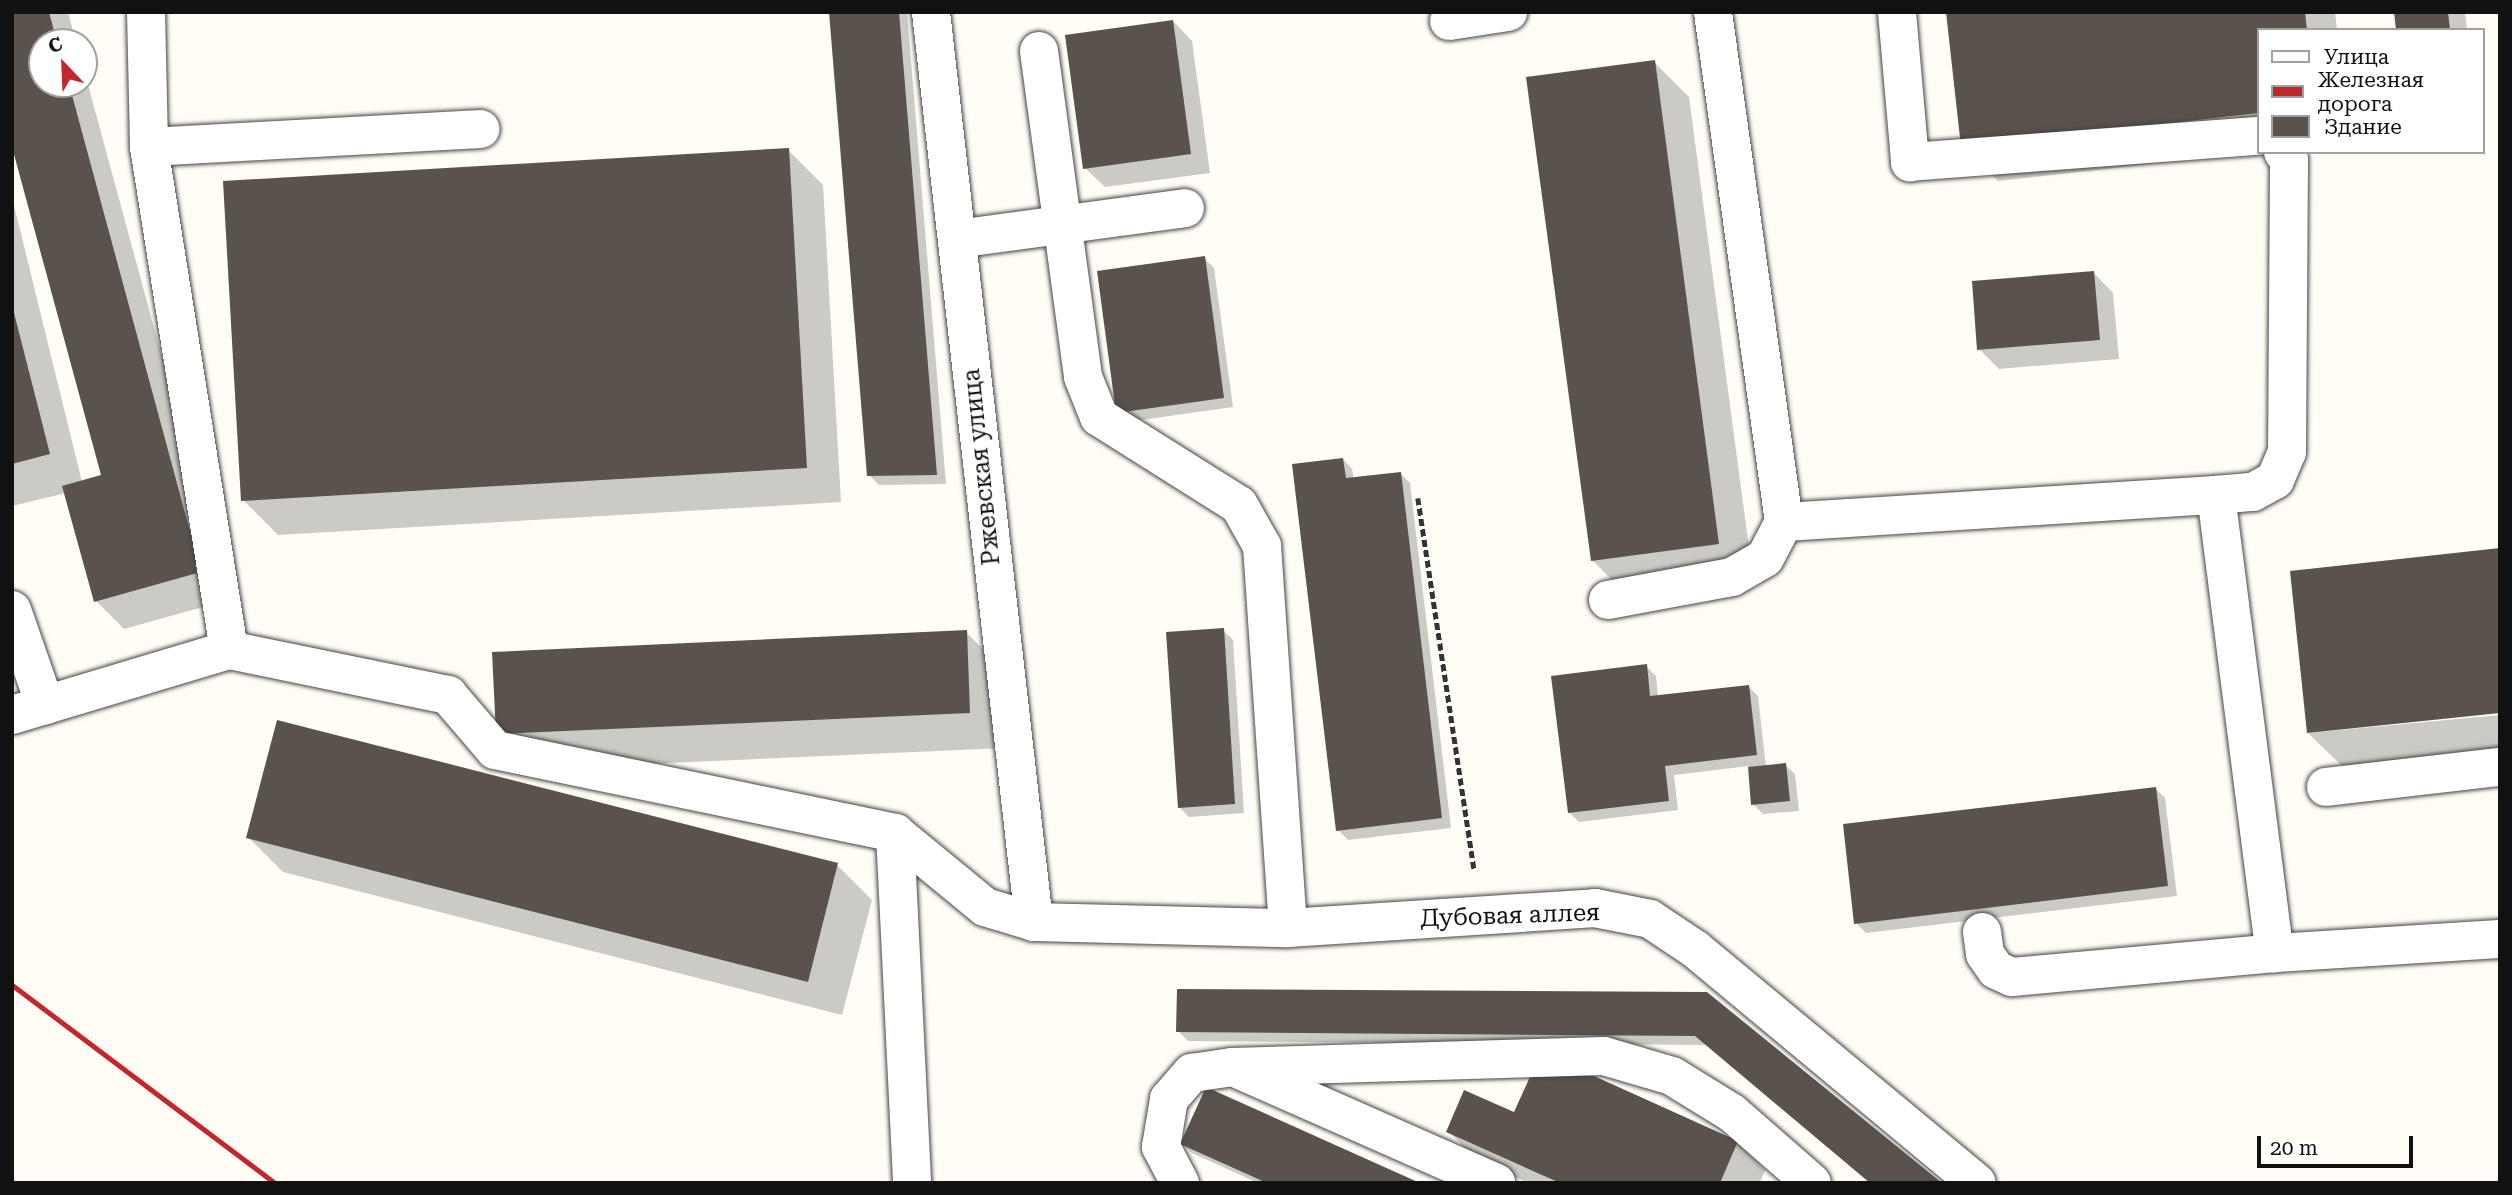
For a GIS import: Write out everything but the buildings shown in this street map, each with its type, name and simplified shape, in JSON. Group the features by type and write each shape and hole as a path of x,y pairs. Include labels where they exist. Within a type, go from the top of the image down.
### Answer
{"street":[{"path":"146,12 149,147 229,650"},
{"name":"Ржевская улица","path":"931,12 1034,922"},
{"path":"1449,21 1508,12"},
{"path":"1608,600 1732,577 1765,558 1784,522 1713,12"},
{"path":"1897,12 1910,163 2256,136"},
{"path":"1039,51 1083,377 1099,416 1239,505 1262,546 1288,928"},
{"path":"149,147 481,129"},
{"path":"1784,522 2253,492 2274,480 2287,452 2289,160 2284,154"},
{"path":"957,239 1185,208"},
{"path":"2216,495 2275,953"},
{"path":"12,610 29,710 229,650 448,695 495,750 895,833 912,1183"},
{"path":"2326,787 2500,767"},
{"name":"Дубовая аллея","path":"895,833 985,907 1034,922 1288,928 1595,908 1650,919 1695,949 1977,1183"},
{"path":"1983,932 1985,954 1996,970 2012,977 2275,953 2500,939"},
{"path":"1180,1183 1161,1147 1168,1099 1192,1073 1231,1067 1604,1056 1672,1076 1732,1113 1812,1183"},
{"path":"1231,1067 1496,1183"}],"path":[{"path":"1418,498 1481,916"}],"railway":[{"path":"12,985 275,1183"}]}
